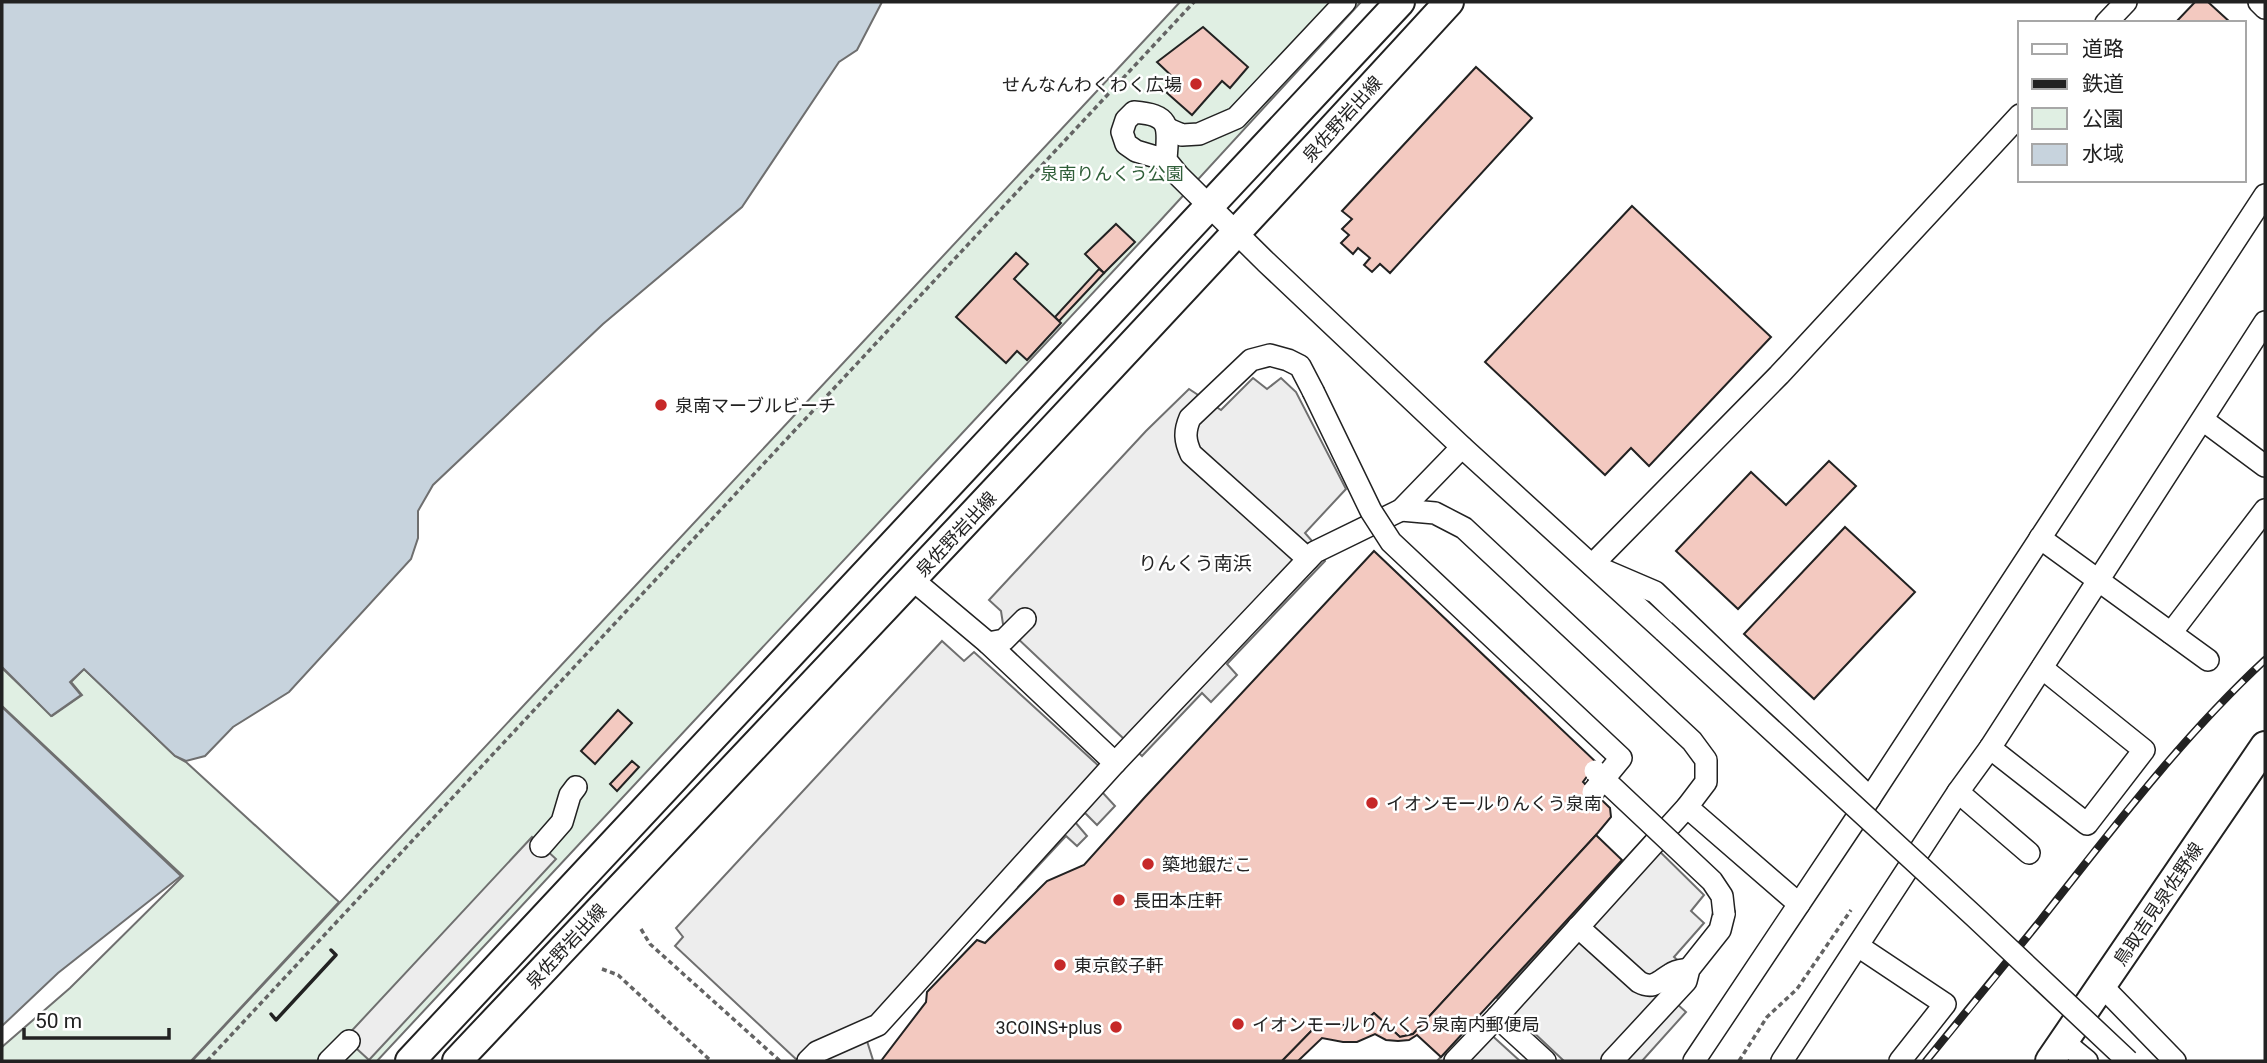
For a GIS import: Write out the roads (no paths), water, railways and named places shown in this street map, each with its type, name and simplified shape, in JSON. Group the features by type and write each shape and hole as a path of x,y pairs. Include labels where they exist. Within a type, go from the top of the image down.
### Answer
{"main road":[{"name":"泉佐野岩出線","path":"410,1061 1400,2"},
{"name":"泉佐野岩出線","path":"457,1061 913,580 1449,2"},
{"name":"鳥取吉見泉佐野線","path":"2057,1051 2264,751"}],"street":[{"path":"1168,129 1182,135 1199,134 1236,118 1345,2"},
{"path":"2108,21 2126,2"},
{"path":"2259,2 2265,8"},
{"path":"1166,160 1168,129 1165,123 1154,115 1134,113 1126,120 1122,132 1125,144 1136,151 1166,160 1236,234 1462,447 1975,917 2128,1061"},
{"path":"1592,565 1779,375 2018,117"},
{"path":"1694,1061 1870,798 2265,195"},
{"path":"1782,1061 1958,792 1990,748 2265,321"},
{"path":"1308,559 1191,454 1186,444 1185,430 1190,418 1251,360 1270,355 1300,366 1371,512 1391,542 1621,758 1593,792"},
{"path":"2203,420 2265,466"},
{"path":"807,1061 817,1052 878,1026 1115,764 1315,552 1401,510 1462,447"},
{"path":"1401,510 1435,513 1464,528 1692,740 1706,760 1706,782 1687,807 1454,1061"},
{"path":"2171,633 2265,510"},
{"path":"2040,538 2208,660"},
{"path":"1592,565 1655,592 1870,798"},
{"path":"913,580 988,643 1115,764"},
{"path":"988,643 1004,640 1024,619"},
{"path":"1990,748 2087,824 2144,750 2042,668"},
{"path":"1593,769 1712,881 1722,896 1724,914 1720,930 1689,969 1686,981 1612,1061"},
{"path":"538,843 556,816 562,790 572,784"},
{"path":"1958,792 2029,853"},
{"path":"1687,807 1799,904"},
{"path":"1578,927 1639,982 1647,986 1655,986 1674,971 1689,969"},
{"path":"1858,946 1945,1004 1900,1061"},
{"path":"2102,986 2175,1061"},
{"path":"1497,1017 1545,1061"},
{"path":"329,1061 348,1049"},
{"path":"2057,1051 2087,1061"}],"water":[{"path":"2,2 882,2 857,50 839,62 742,207 603,324 433,485 418,511 418,538 411,559 289,692 233,727 205,756 186,761 175,756 84,669 70,682 81,695 51,716 2,667"},
{"path":"2,707 181,876 58,973 2,1026"}],"railway":[{"path":"1926,1061 2147,786 2204,721 2265,660"}],"place":[{"name":"せんなんわくわく広場","path":"1196,84"},
{"name":"泉南マーブルビーチ","path":"661,405"},
{"name":"イオンモールりんくう泉南","path":"1372,803"},
{"name":"築地銀だこ","path":"1148,864"},
{"name":"長田本庄軒","path":"1119,900"},
{"name":"東京餃子軒","path":"1060,965"},
{"name":"イオンモールりんくう泉南内郵便局","path":"1238,1024"},
{"name":"3COINS+plus","path":"1116,1027"}],"district":[{"name":"りんくう南浜","path":"1195,563"}],"park label":[{"name":"泉南りんくう公園","path":"1112,173"}]}
